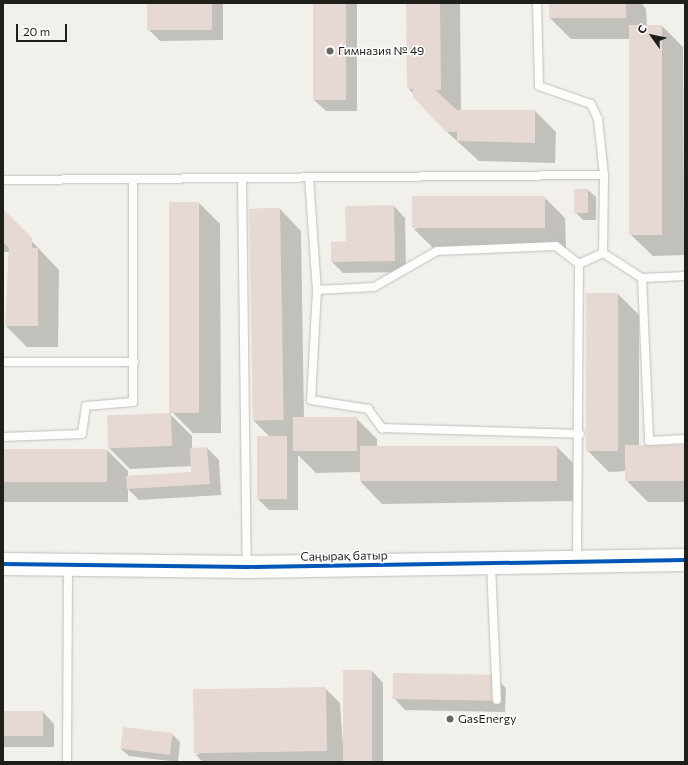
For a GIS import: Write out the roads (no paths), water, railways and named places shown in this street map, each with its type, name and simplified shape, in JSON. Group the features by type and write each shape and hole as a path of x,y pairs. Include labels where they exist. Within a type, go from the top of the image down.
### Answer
{"street":[{"name":"Саңырақ батыр","path":"3,564 247,567 577,564 685,560"}],"lane":[{"path":"537,3 539,86 591,104 598,119 604,175 603,253"},
{"path":"3,180 604,175"},
{"path":"309,177 317,290 311,400 368,409 382,428 580,434"},
{"path":"242,178 247,567"},
{"path":"3,437 82,434 86,406 134,402 133,179"},
{"path":"317,290 374,287 437,251 556,246 579,264"},
{"path":"579,264 603,253"},
{"path":"603,253 642,278 685,276"},
{"path":"577,564 580,434 579,264"},
{"path":"642,278 649,441 685,439"},
{"path":"3,362 134,362"},
{"path":"67,762 68,564"},
{"path":"491,565 497,700"}],"place":[{"name":"Гимназия № 49","path":"330,51"},
{"name":"GasEnergy","path":"450,719"}]}
